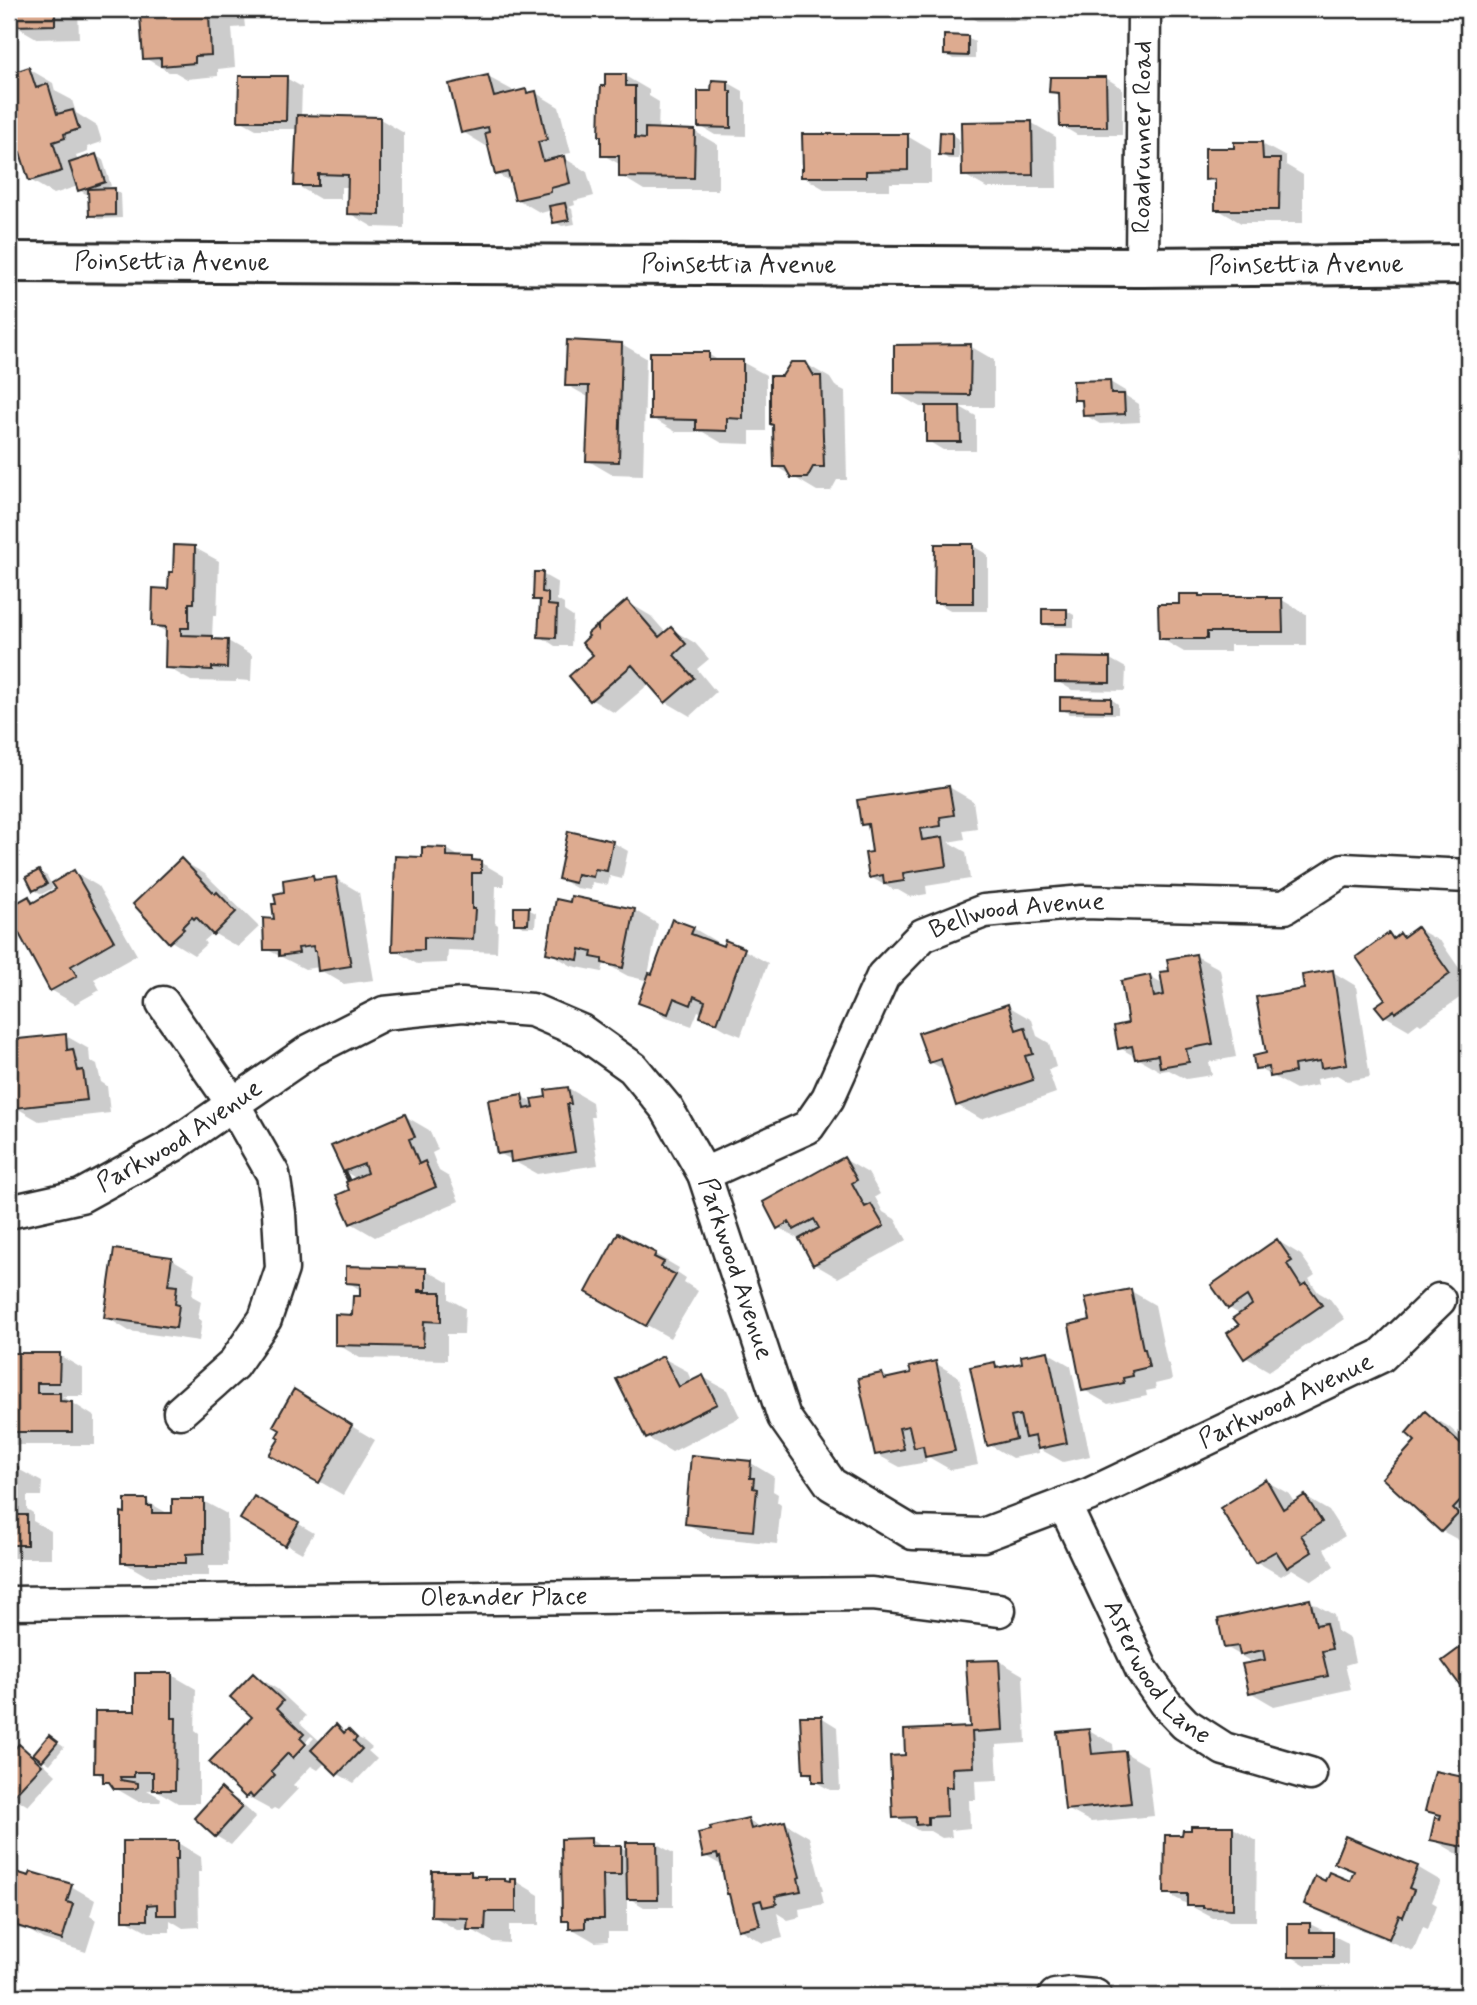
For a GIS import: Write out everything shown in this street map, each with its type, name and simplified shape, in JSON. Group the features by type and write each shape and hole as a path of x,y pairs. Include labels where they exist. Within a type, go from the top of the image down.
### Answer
{"street":[{"name":"Roadrunner Road","path":"1142,267 1144,9"},
{"name":"Poinsettia Avenue","path":"9,262 1142,267 1468,264"},
{"name":"Bellwood Avenue","path":"704,1174 808,1127 828,1098 883,976 923,935 984,911 1083,902 1285,907 1343,870 1468,876"},
{"path":"163,1003 233,1104 273,1174 279,1213 282,1269 265,1319 233,1365 180,1412"},
{"name":"Parkwood Avenue","path":"10,1210 81,1196 174,1145 311,1050 384,1013 461,1005 532,1010 581,1031 633,1068 667,1109 704,1174 784,1417 831,1484 912,1533 983,1535 1091,1494 1381,1356 1439,1300"},
{"name":"Asterwood Lane","path":"1064,1504 1142,1670 1165,1703 1185,1724 1224,1749 1310,1774"},
{"name":"Oleander Place","path":"9,1602 872,1594 999,1609"},
{"path":"1055,1996 1095,1996"}],"building":[{"path":"12,9 55,9 55,25 12,26"},
{"path":"146,9 221,9 222,14 209,15 211,55 195,56 195,63 161,66 161,58 143,59 140,15 147,14"},
{"path":"944,35 968,36 968,56 944,55"},
{"path":"29,67 36,88 48,84 57,114 73,110 79,129 64,134 65,138 53,142 62,171 29,181 20,152 9,156 9,74"},
{"path":"605,74 626,74 626,86 635,86 635,138 645,139 645,128 695,130 694,178 619,177 619,156 601,156 600,102 601,86 605,86"},
{"path":"488,75 494,97 526,89 527,93 536,91 547,140 538,142 543,161 564,156 570,183 551,188 551,192 515,200 508,172 495,175 485,133 489,132 488,127 461,133 449,84"},
{"path":"239,76 287,76 286,121 238,121"},
{"path":"1050,77 1106,77 1107,127 1060,127 1059,93 1049,92"},
{"path":"712,80 728,81 728,91 731,91 731,128 698,127 698,91 711,91"},
{"path":"297,115 380,117 380,215 347,214 348,175 318,174 318,186 294,186"},
{"path":"1032,121 1033,175 962,176 961,122"},
{"path":"940,132 952,133 952,156 939,155"},
{"path":"802,134 908,134 908,170 866,171 866,177 801,177"},
{"path":"1234,142 1262,142 1263,159 1280,159 1279,210 1215,210 1215,179 1205,180 1205,148 1234,148"},
{"path":"96,154 105,182 78,191 69,163"},
{"path":"115,188 115,215 89,216 88,189"},
{"path":"565,203 569,220 553,223 549,206"},
{"path":"567,340 622,343 619,462 586,461 589,386 565,386"},
{"path":"971,344 970,395 894,394 894,345"},
{"path":"650,352 709,352 709,360 743,360 743,419 727,418 727,431 696,430 696,420 650,419"},
{"path":"791,362 806,362 814,376 821,376 824,467 813,467 807,478 791,478 785,467 774,467 773,425 770,424 770,376 782,376"},
{"path":"1110,380 1111,394 1124,394 1125,414 1083,416 1082,400 1074,400 1073,381"},
{"path":"926,406 960,406 961,442 926,442"},
{"path":"935,544 973,544 973,603 934,603"},
{"path":"174,545 195,546 194,603 189,603 189,628 181,628 181,635 213,636 213,639 228,640 227,668 165,668 166,627 152,626 153,588 168,589 169,572 173,572"},
{"path":"534,572 543,572 542,592 548,593 548,605 557,606 556,638 538,637 540,600 533,600"},
{"path":"1179,594 1282,598 1283,632 1207,632 1207,639 1159,639 1158,604 1179,604"},
{"path":"627,600 659,637 671,627 686,644 674,655 694,678 665,703 632,665 590,701 569,676 593,655 582,643 589,636 587,634 596,626 598,629 598,625"},
{"path":"1042,609 1067,609 1067,624 1042,624"},
{"path":"1055,657 1110,658 1110,683 1055,682"},
{"path":"1060,697 1111,698 1111,711 1060,710"},
{"path":"949,786 954,815 940,817 941,826 920,829 922,840 943,837 947,866 903,873 904,881 884,884 883,875 869,878 865,853 872,852 868,824 861,825 857,800"},
{"path":"568,831 613,841 607,871 595,869 593,877 577,874 575,883 558,879"},
{"path":"422,847 447,848 447,856 472,857 472,860 481,861 481,873 472,873 472,909 475,909 473,939 424,937 424,950 392,951 395,856 422,857"},
{"path":"181,858 236,912 213,935 196,917 192,917 169,943 133,904"},
{"path":"39,870 47,884 33,891 26,877"},
{"path":"74,870 114,941 71,966 77,976 50,991 9,915 9,907 29,896 32,903 56,889 52,883"},
{"path":"313,875 314,880 336,877 351,966 318,971 313,946 298,948 299,953 279,956 279,950 264,950 263,918 274,919 274,894 284,892 283,880"},
{"path":"571,896 635,909 623,968 602,963 602,959 591,957 592,952 580,949 578,960 546,953 556,899 570,902"},
{"path":"514,907 529,907 528,924 514,924"},
{"path":"672,919 694,927 691,934 723,946 725,940 745,948 717,1023 700,1017 705,1001 694,996 691,1005 674,998 668,1014 638,1003"},
{"path":"1417,927 1450,974 1395,1013 1394,1010 1384,1017 1375,1006 1385,999 1356,957 1389,933 1393,939 1400,933 1403,937"},
{"path":"1196,954 1213,1044 1186,1049 1189,1062 1160,1067 1158,1055 1135,1059 1132,1046 1118,1049 1114,1026 1128,1023 1121,981 1150,975 1154,997 1164,995 1160,972 1169,971 1167,959"},
{"path":"1333,970 1347,1064 1321,1068 1320,1061 1294,1065 1295,1072 1270,1077 1269,1067 1255,1069 1253,1056 1266,1053 1256,997 1304,989 1302,975"},
{"path":"1008,1004 1016,1030 1025,1027 1033,1054 1025,1056 1033,1080 956,1106 941,1059 929,1063 918,1033"},
{"path":"66,1034 67,1050 73,1049 78,1071 83,1070 87,1100 14,1108 9,1040"},
{"path":"568,1087 571,1104 567,1104 575,1152 511,1162 510,1152 497,1154 488,1100 522,1094 525,1109 534,1107 532,1099 546,1097 545,1090"},
{"path":"405,1114 415,1137 409,1139 419,1164 425,1161 436,1187 350,1224 337,1195 349,1190 346,1182 367,1173 364,1164 345,1171 349,1179 347,1180 331,1146"},
{"path":"844,1157 857,1180 852,1183 865,1207 871,1204 884,1226 813,1265 799,1239 819,1228 814,1219 794,1230 789,1222 777,1229 763,1202"},
{"path":"618,1233 656,1253 654,1257 664,1262 661,1267 676,1275 646,1326 586,1292"},
{"path":"1277,1239 1292,1261 1287,1264 1301,1286 1306,1283 1322,1305 1244,1359 1227,1333 1239,1325 1233,1318 1252,1305 1247,1296 1228,1309 1211,1285"},
{"path":"114,1249 172,1257 168,1285 177,1286 175,1304 179,1305 176,1328 104,1318"},
{"path":"346,1266 426,1268 426,1290 419,1292 441,1292 441,1322 424,1321 423,1347 335,1345 335,1314 352,1315 353,1296 360,1296 360,1284 346,1283"},
{"path":"1131,1289 1149,1367 1132,1371 1133,1376 1123,1378 1124,1383 1082,1391 1069,1325 1090,1320 1085,1298"},
{"path":"1048,1351 1067,1443 1038,1449 1035,1436 1025,1438 1020,1415 1011,1417 1016,1439 987,1446 970,1367 995,1362 996,1368 1022,1363 1021,1356"},
{"path":"9,1353 60,1353 59,1383 37,1383 37,1393 60,1393 60,1401 72,1402 72,1432 9,1432"},
{"path":"663,1356 679,1387 703,1375 717,1404 646,1439 616,1379"},
{"path":"936,1361 955,1451 925,1457 923,1446 914,1448 909,1426 899,1428 904,1449 875,1455 858,1378 882,1373 884,1379 911,1373 909,1367"},
{"path":"294,1389 352,1425 319,1483 269,1455 279,1439 276,1437 280,1430 273,1426"},
{"path":"1425,1411 1468,1450 1468,1493 1453,1509 1458,1514 1441,1532 1382,1478 1415,1441 1406,1433"},
{"path":"691,1455 751,1461 750,1478 754,1478 753,1488 757,1489 753,1531 685,1524"},
{"path":"9,1467 18,1467 18,1484 9,1484"},
{"path":"1266,1479 1283,1509 1305,1495 1322,1522 1301,1535 1312,1552 1287,1568 1276,1551 1255,1563 1220,1508"},
{"path":"254,1496 299,1522 285,1546 240,1519"},
{"path":"125,1499 147,1499 147,1506 152,1506 152,1513 172,1513 172,1499 204,1499 204,1553 186,1554 186,1563 121,1563 121,1512 125,1513"},
{"path":"9,1515 27,1515 27,1545 9,1545"},
{"path":"1310,1599 1316,1625 1326,1623 1332,1649 1322,1651 1328,1676 1249,1693 1242,1664 1265,1660 1263,1650 1240,1655 1238,1646 1224,1648 1218,1619"},
{"path":"1468,1626 1468,1696 1442,1661 1465,1644 1458,1634"},
{"path":"999,1660 1003,1730 972,1732 974,1767 952,1768 953,1787 946,1787 947,1816 928,1817 928,1824 916,1825 916,1817 893,1818 890,1756 905,1755 904,1730 970,1727 966,1661"},
{"path":"135,1673 172,1673 172,1718 176,1718 175,1790 153,1790 153,1772 134,1772 134,1777 120,1777 121,1780 138,1783 135,1789 114,1789 109,1782 103,1782 103,1773 94,1773 95,1711 135,1711"},
{"path":"253,1673 283,1701 277,1708 304,1734 300,1738 306,1744 293,1758 288,1753 271,1771 275,1775 253,1798 250,1794 246,1798 209,1762 252,1717 230,1697"},
{"path":"800,1716 822,1716 824,1782 812,1782 812,1773 803,1773"},
{"path":"336,1724 344,1733 348,1729 357,1738 354,1741 362,1749 337,1775 311,1750"},
{"path":"1089,1729 1092,1754 1125,1751 1131,1803 1065,1810 1057,1732"},
{"path":"49,1735 58,1742 42,1761 33,1754"},
{"path":"19,1744 42,1765 11,1798 9,1753"},
{"path":"1435,1771 1468,1778 1468,1848 1430,1840 1435,1817 1440,1819 1441,1815 1425,1811"},
{"path":"221,1788 242,1807 215,1837 194,1818"},
{"path":"748,1818 751,1829 785,1821 800,1877 801,1891 775,1896 777,1904 763,1907 761,1900 754,1902 760,1925 738,1930 720,1857 718,1858 717,1854 703,1857 698,1833 711,1830 710,1827"},
{"path":"1191,1826 1233,1826 1233,1909 1187,1906 1187,1894 1164,1894 1165,1835 1182,1835 1183,1830 1191,1830"},
{"path":"1345,1836 1418,1866 1409,1888 1414,1890 1403,1917 1399,1915 1389,1939 1304,1904 1315,1876 1325,1881 1329,1872 1350,1881 1354,1871 1334,1863"},
{"path":"591,1838 591,1846 621,1846 621,1875 603,1875 604,1919 585,1919 585,1928 569,1929 569,1921 562,1921 561,1839"},
{"path":"123,1841 178,1841 178,1859 175,1859 176,1915 157,1915 157,1904 147,1905 147,1920 123,1920"},
{"path":"626,1842 657,1842 658,1899 627,1899"},
{"path":"9,1870 29,1876 31,1872 72,1884 67,1902 73,1904 62,1940 17,1926 17,1923 9,1920"},
{"path":"432,1871 471,1871 471,1876 485,1876 485,1879 505,1879 510,1882 510,1879 516,1879 516,1912 486,1912 485,1930 467,1930 468,1918 431,1917"},
{"path":"1288,1923 1310,1923 1310,1932 1333,1932 1333,1957 1288,1957"}]}
